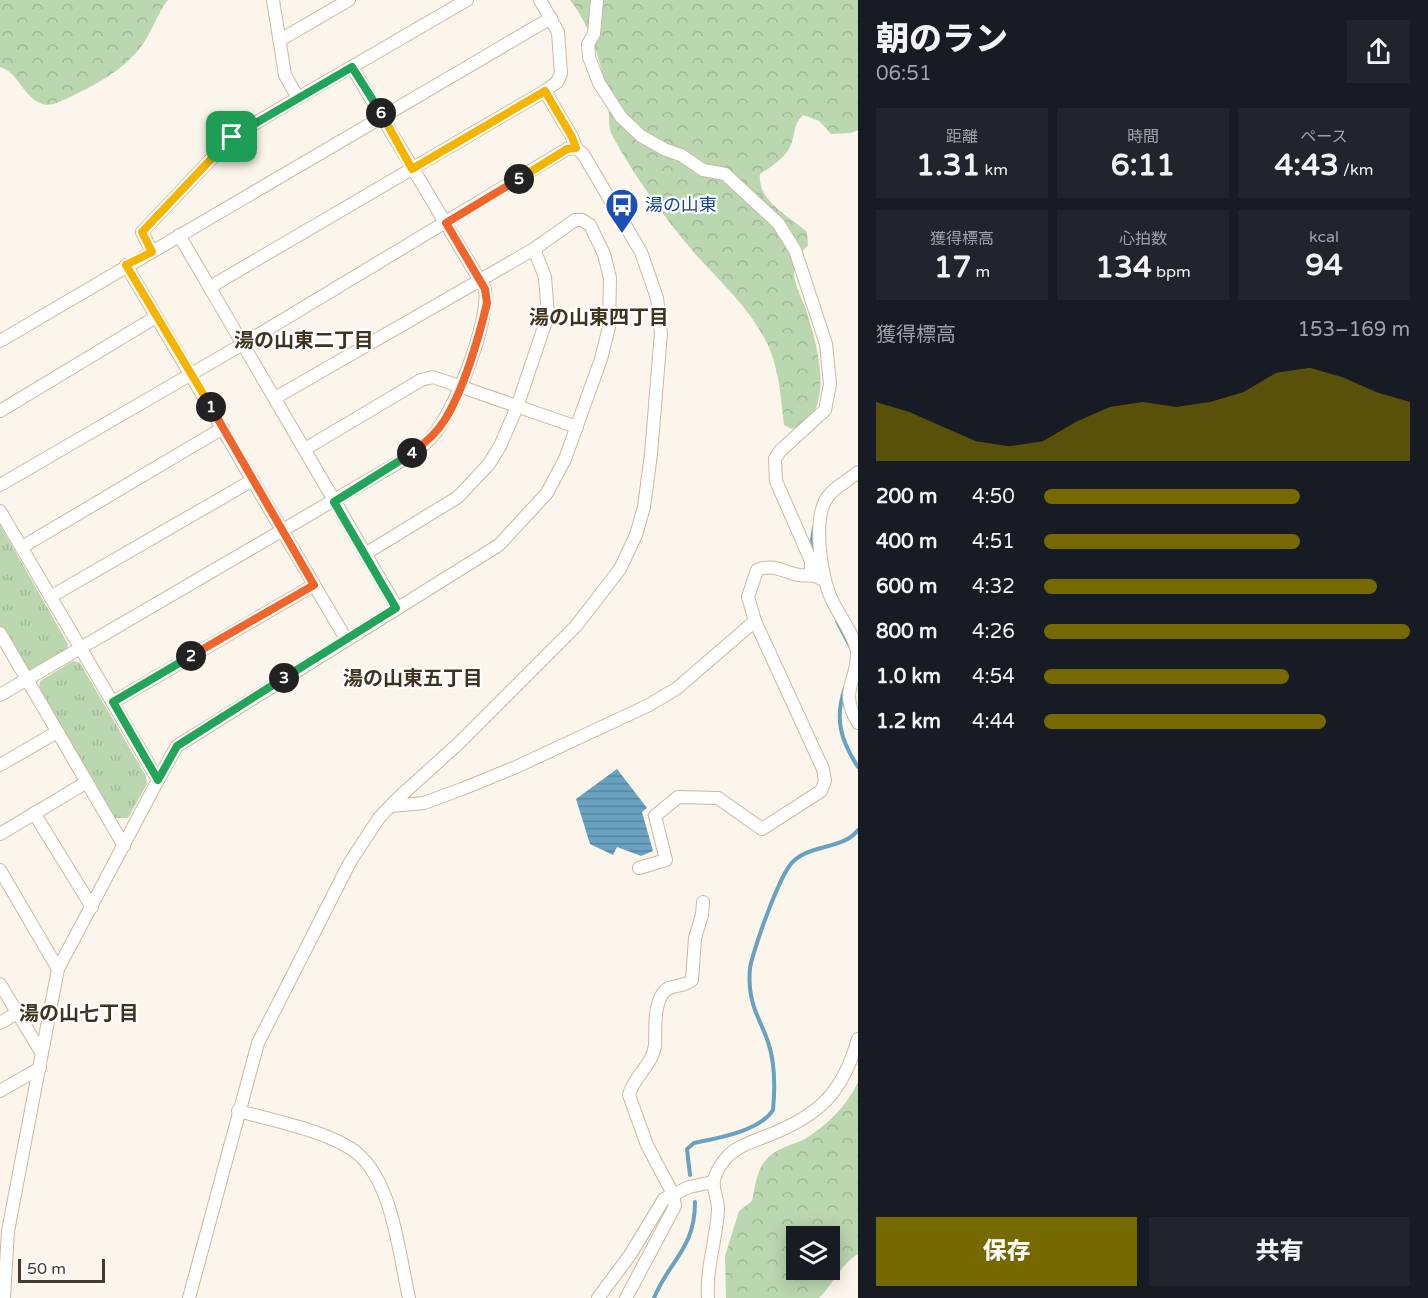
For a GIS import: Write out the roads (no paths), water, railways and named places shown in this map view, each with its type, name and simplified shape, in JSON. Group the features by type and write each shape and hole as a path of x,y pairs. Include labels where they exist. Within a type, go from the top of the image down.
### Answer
{"street":[{"path":"273,0 285,75 298,98"},
{"path":"280,40 349,0"},
{"path":"152,252 142,232 232,137 467,0"},
{"path":"210,287 557,82 561,74 558,32 540,0"},
{"path":"597,0 594,34 588,44 590,57 599,83 621,117 650,141 681,155 703,170 725,174 778,223 795,250 830,361 829,396 825,410 780,451 774,470 776,481 811,561 812,573"},
{"path":"0,340 551,18"},
{"path":"0,695 334,502 409,455 429,440 444,422 460,384 487,303 485,289 352,67"},
{"path":"189,1298 258,1043 269,1017 350,862 391,806 576,626 620,569 636,535 644,507 651,454 661,333 657,298 651,275 630,232 583,154 576,148 545,91"},
{"path":"0,485 243,344 567,149 576,148"},
{"path":"4,1298 4,1232 40,1068 41,1052 58,969 158,780 177,746 499,545 547,493 565,459 577,427 609,327 611,305 606,262 590,225 582,220 575,220 534,249 275,398"},
{"path":"179,235 396,608"},
{"path":"365,554 435,513 466,489 489,464 518,407 548,315 545,277 534,249"},
{"path":"126,265 346,639"},
{"path":"0,411 156,317"},
{"path":"305,449 422,380 433,377 460,384 577,427"},
{"path":"22,547 223,428"},
{"path":"858,472 826,500 817,542 827,591 857,652 856,670 848,697 858,723"},
{"path":"50,597 253,480"},
{"path":"0,511 158,780"},
{"path":"639,868 666,860 656,816 678,797 718,798 762,829 824,787 824,769 755,621 748,597 757,570 766,566 778,567 797,575 812,573 825,581"},
{"path":"113,702 314,585"},
{"path":"391,806 424,803 462,789 527,763 647,706 676,689 755,621"},
{"path":"0,633 124,846"},
{"path":"0,765 57,732"},
{"path":"0,834 87,782"},
{"path":"34,813 92,907"},
{"path":"0,870 58,969"},
{"path":"626,1298 675,1206 673,1194 647,1146 629,1095 631,1088 650,1061 655,1045 653,1034 660,1000 664,992 671,987 687,985 692,980 695,938 703,902"},
{"path":"0,984 41,1052"},
{"path":"0,1023 17,1013"},
{"path":"708,1298 707,1278 718,1209 714,1182 728,1155 802,1120 828,1100 842,1080 858,1039"},
{"path":"0,1091 40,1068"},
{"path":"238,1111 336,1140 357,1152 371,1167 384,1189 409,1298"},
{"path":"598,1298 630,1255 656,1209 673,1194 701,1183 714,1182"}],"water":[{"path":"617,769 647,808 642,812 653,851 641,856 617,847 613,855 590,844 576,799"}],"waterway":[{"path":"814,527 812,540 815,552"},
{"path":"837,621 850,646"},
{"path":"845,688 840,710 841,729 847,748 858,767"},
{"path":"690,1175 687,1149 694,1143 749,1128 759,1123 773,1110 772,1058 752,1001 750,974 758,941 779,885 790,865 797,858 843,841 858,830"},
{"path":"654,1298 686,1243 694,1218 695,1202"}],"place":[{"name":"湯の山東","path":"622,234"}],"district":[{"name":"湯の山東四丁目","path":"599,318"},
{"name":"湯の山東二丁目","path":"304,341"},
{"name":"湯の山東五丁目","path":"413,679"},
{"name":"湯の山七丁目","path":"79,1014"}]}
